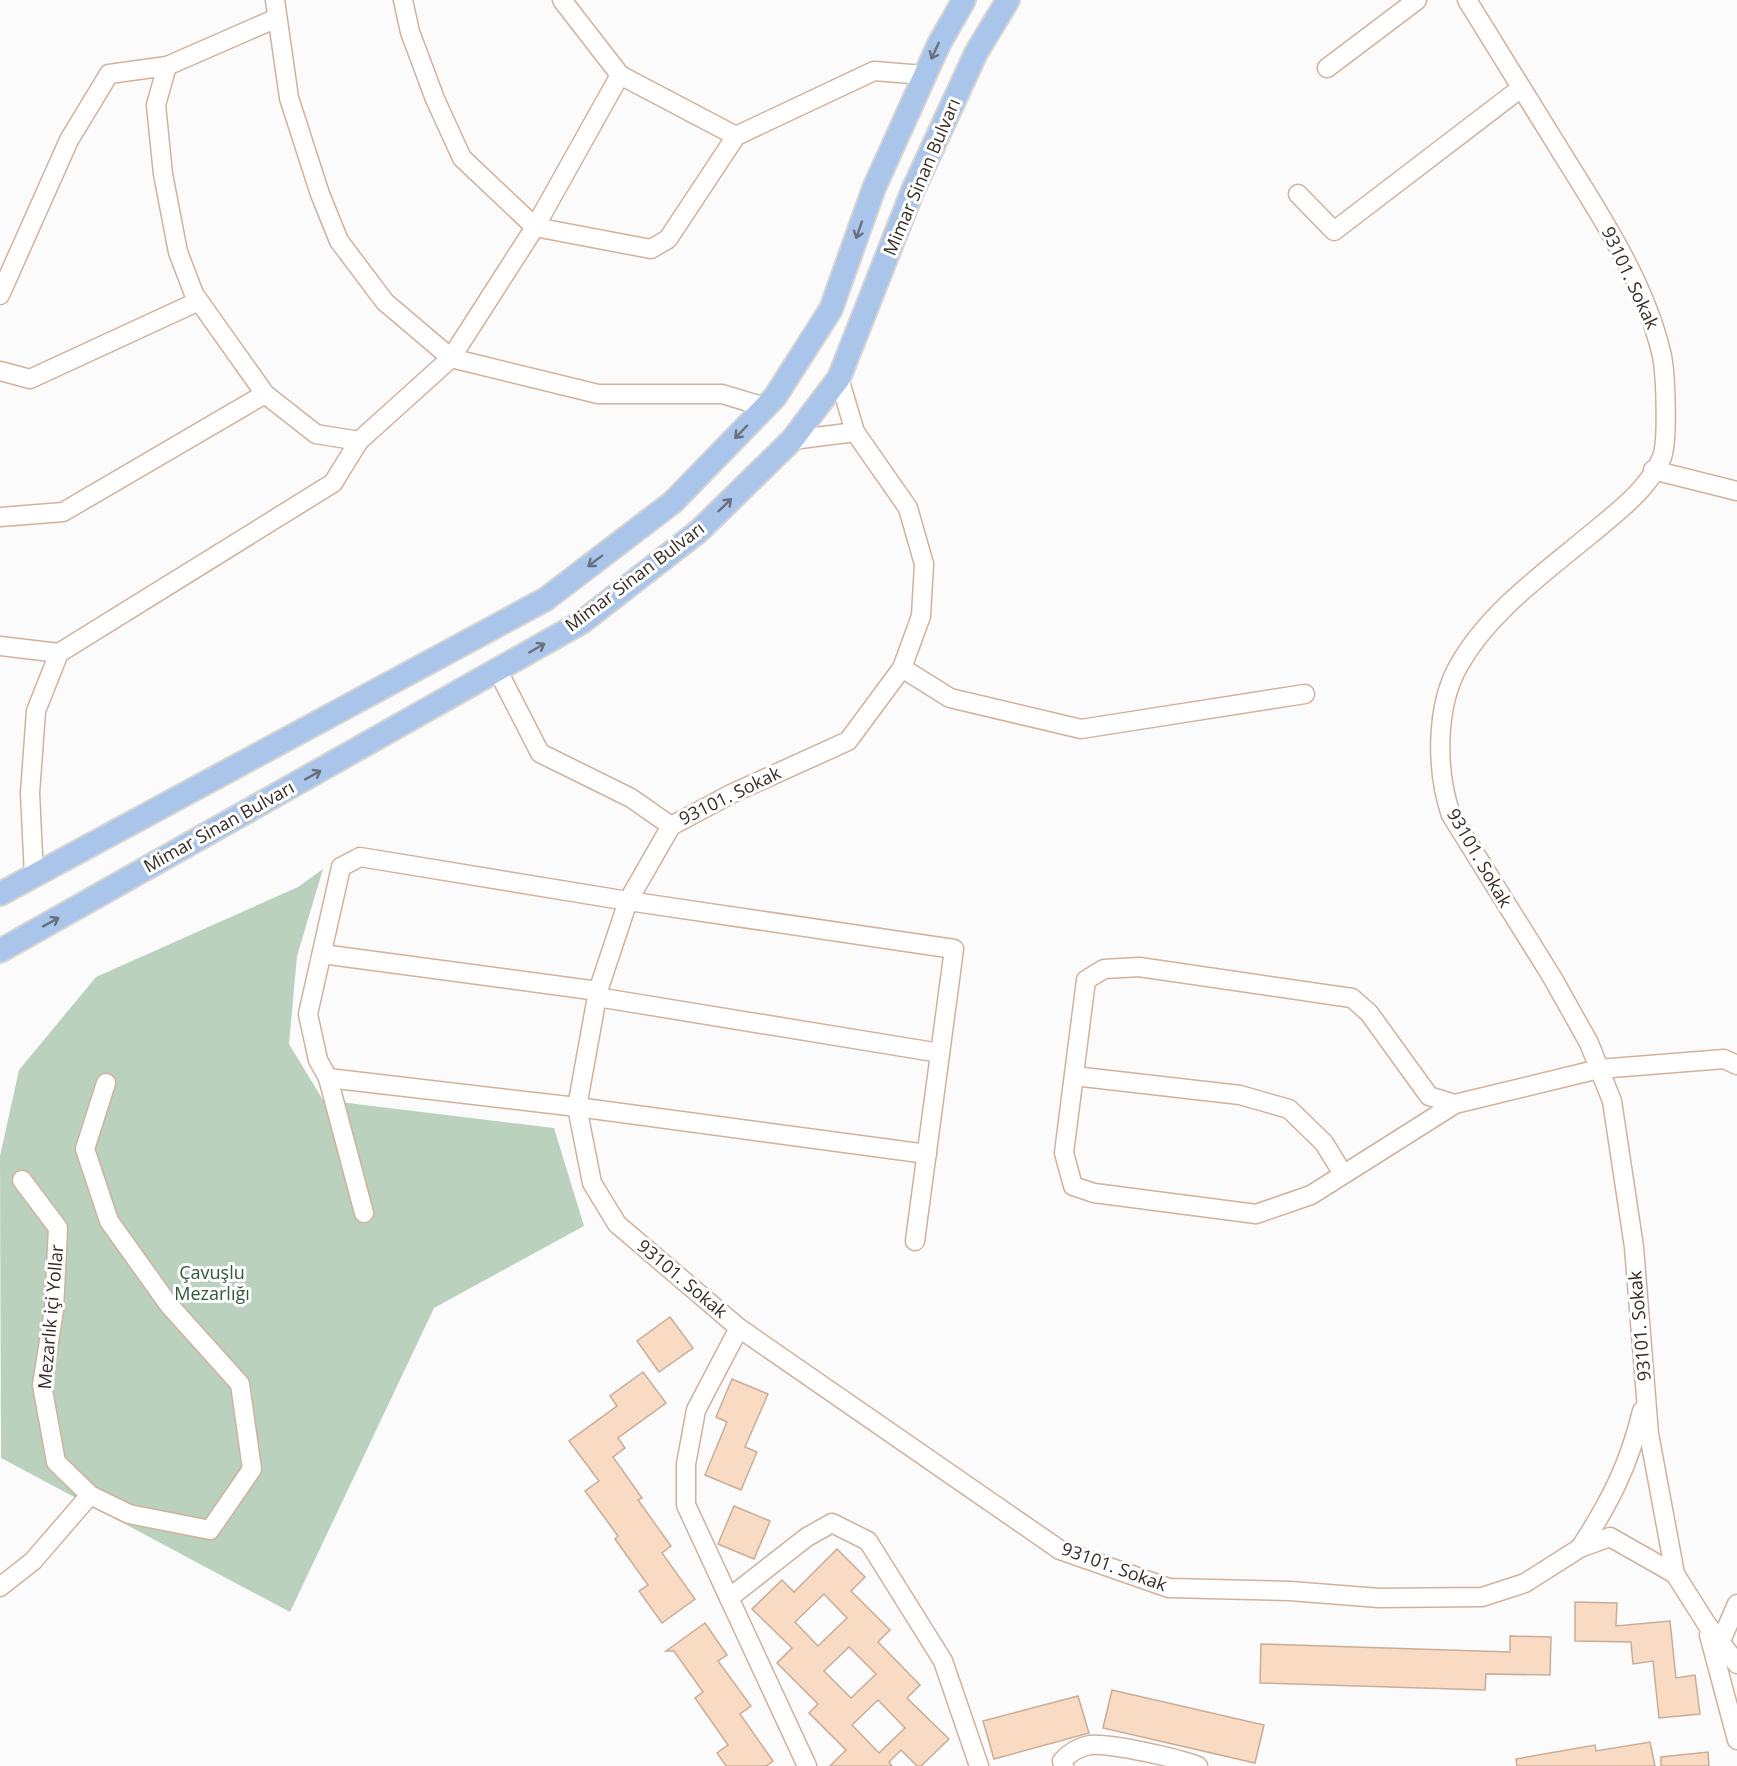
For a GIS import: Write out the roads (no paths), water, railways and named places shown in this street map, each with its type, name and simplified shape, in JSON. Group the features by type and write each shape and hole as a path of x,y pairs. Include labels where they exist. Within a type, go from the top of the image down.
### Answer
{"main road":[{"name":"Mimar Sinan Bulvarı","path":"0,894 546,598 673,502 775,397 831,309 874,188 924,75 964,0"},
{"name":"Mimar Sinan Bulvarı","path":"0,951 498,671 582,621 690,538 792,440 839,378 913,190 976,53 1008,0"}],"street":[{"path":"403,0 410,32 435,99 462,158 535,227 651,249 669,239 736,136 874,70 924,75"},
{"path":"562,0 620,75 736,136"},
{"path":"1327,68 1417,0"},
{"name":"93101. Sokak","path":"1467,0 1603,219 1649,312 1662,354 1665,417 1662,456 1632,500 1524,590 1485,630 1458,666 1447,696 1439,746 1443,790 1451,815 1552,977 1589,1043 1612,1101 1634,1247 1649,1434 1675,1574 1706,1623 1737,1664"},
{"path":"0,295 69,140 109,74 167,66 276,9 289,98 320,194 339,241 385,302 451,358 597,394 722,394 765,407"},
{"path":"167,66 156,105 163,174 178,252 199,301 265,394 316,434 359,441"},
{"path":"34,876 30,793 36,711 59,653 333,483 359,441 451,358 535,227 620,75"},
{"path":"1298,194 1334,231 1521,88"},
{"path":"0,371 30,379 199,301"},
{"name":"93101. Sokak","path":"839,378 855,432 908,508 924,564 921,616 902,668 848,741 730,794 670,826 628,901 598,994 577,1107 592,1183 617,1224 740,1328 1060,1550 1169,1588 1290,1591 1379,1598 1482,1597 1525,1583 1580,1548 1610,1537 1675,1574"},
{"path":"0,517 63,512 265,394"},
{"path":"792,440 855,432"},
{"path":"1653,470 1737,491"},
{"path":"0,646 59,653"},
{"path":"902,668 950,698 1081,729 1305,694"},
{"path":"498,671 540,753 631,798 670,826"},
{"path":"364,1213 328,1078 318,1060 308,1014 341,867 360,857 628,901 954,949 915,1241"},
{"path":"322,954 598,994 940,1053"},
{"path":"1455,1104 1429,1095 1369,1013 1352,998 1139,967 1104,969 1086,980 1064,1153 1073,1186 1094,1194 1256,1214 1311,1195 1455,1104 1599,1069 1724,1059 1737,1065"},
{"path":"1074,1076 1240,1095 1289,1109 1324,1143 1343,1174"},
{"path":"328,1078 577,1107 927,1154"},
{"name":"Mezarlık içi Yollar","path":"22,1180 58,1228 54,1310 42,1385 56,1462 90,1495 129,1514 210,1530 252,1469 240,1384 169,1305 110,1221 85,1149 106,1083"},
{"path":"740,1328 696,1410 686,1464 686,1505 807,1766"},
{"path":"1580,1548 1608,1505 1623,1476 1645,1395"},
{"path":"0,1587 33,1561 90,1495"},
{"path":"729,1598 807,1537 832,1523 868,1541 943,1661 977,1766"},
{"path":"1720,1643 1737,1606"},
{"path":"1706,1623 1737,1740"},
{"path":"1064,1766 1062,1761 1070,1751 1092,1745 1177,1758 1198,1766"}],"park label":[{"name":"Çavuşlu Mezarlığı","path":"212,1283"}]}
